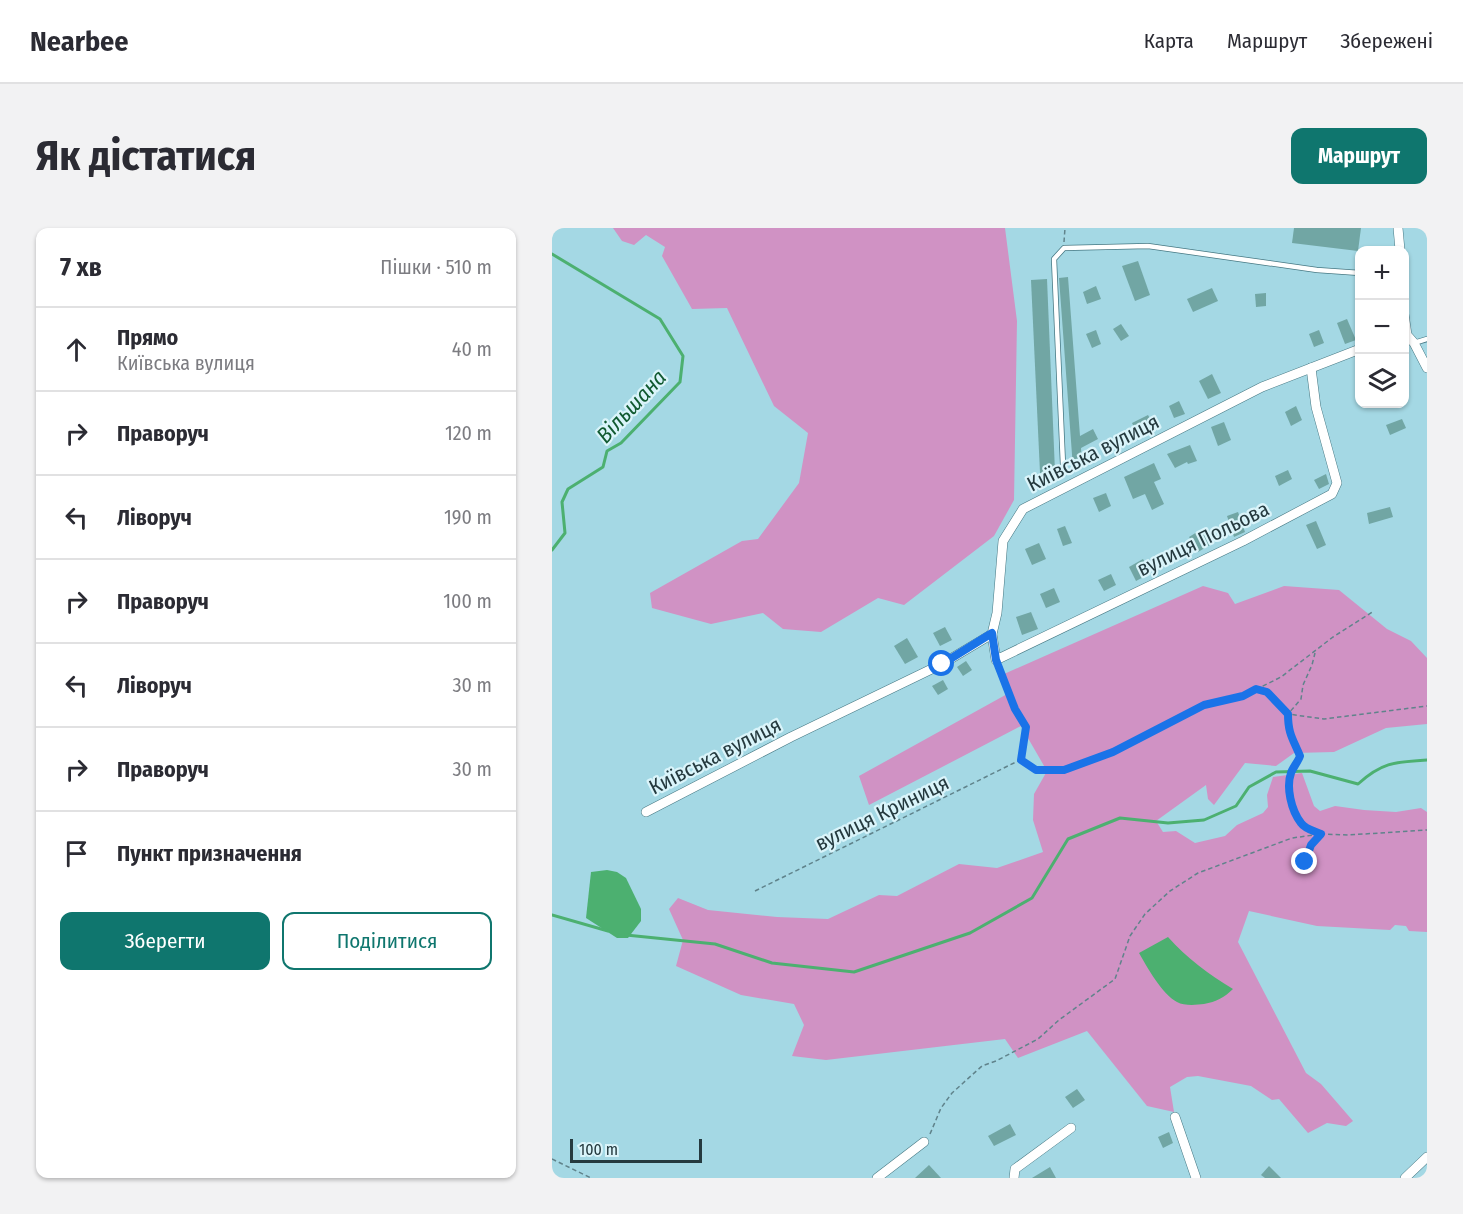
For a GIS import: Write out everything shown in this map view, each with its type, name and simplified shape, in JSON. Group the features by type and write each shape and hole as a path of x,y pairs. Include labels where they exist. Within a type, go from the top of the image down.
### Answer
{"street":[{"path":"1398,228 1400,246"},
{"path":"1409,339 1414,343 1427,368"},
{"name":"Київська вулиця","path":"645,812 791,737 942,664 992,633 997,613 1003,542 1023,509 1262,387 1355,351"},
{"name":"вулиця Польова","path":"996,660 1244,541 1332,494 1337,483 1316,407 1311,368"},
{"path":"992,633 996,660"},
{"path":"1175,1117 1196,1178"},
{"path":"1014,1178 1015,1169 1071,1128"},
{"path":"877,1178 924,1142"},
{"path":"1405,1178 1426,1160"}],"lane":[{"path":"1063,465 1054,259 1064,248 1148,246 1317,270 1355,273"},
{"path":"1414,343 1427,339"}],"path":[{"path":"1064,248 1065,228"},
{"path":"996,660 1015,709 1026,727 1021,760 1036,770 1064,770 1113,752 1204,705 1243,696 1281,677 1333,637 1374,610"},
{"path":"1316,652 1303,685 1301,699 1288,714 1288,728 1300,756 1291,772 1290,796 1301,824 1321,834"},
{"path":"1256,689 1267,692 1288,714 1324,718 1427,706"},
{"name":"вулиця Криниця","path":"755,891 1011,767 1021,760"},
{"path":"924,1142 933,1131 941,1108 952,1093 982,1066 1038,1039 1085,1000 1115,980 1130,936 1145,914 1170,891 1198,873 1292,838 1321,834 1348,835 1427,830"},
{"path":"1294,868 1305,862 1311,845 1321,834"},
{"path":"552,1159 591,1178"}],"shaded area":[{"path":"613,228 1005,228 1017,321 1014,500 994,536 904,605 878,598 821,632 783,629 763,613 711,624 652,608 650,593 742,541 758,539 799,483 808,433 774,406 727,308 692,309 662,256 665,247 646,235 634,245 622,241"},
{"path":"1203,586 1228,593 1235,604 1284,586 1339,590 1387,629 1411,641 1427,658 1427,724 1386,728 1334,752 1294,753 1276,766 1245,763 1214,805 1208,799 1206,785 1156,821 1163,832 1176,831 1195,843 1225,836 1237,825 1263,813 1268,807 1267,795 1273,777 1302,773 1314,806 1320,811 1335,806 1396,812 1421,808 1427,812 1427,932 1409,931 1406,926 1395,925 1390,930 1317,926 1249,911 1238,942 1306,1073 1321,1084 1353,1121 1346,1126 1327,1123 1308,1133 1279,1099 1272,1100 1251,1086 1198,1076 1187,1077 1170,1087 1174,1112 1147,1106 1087,1031 1018,1058 1005,1039 826,1060 792,1056 804,1025 794,1004 741,995 676,966 683,940 669,909 678,898 708,910 777,917 828,919 879,895 897,896 959,864 997,868 1043,852 1033,820 1034,794 1047,771 1021,726 869,805 859,776 1009,693 1004,674"},
{"path":"607,870 617,872 626,878 641,909 641,921 628,938 617,938 586,918 591,872"},
{"path":"1168,937 1198,965 1233,989 1220,999 1204,1004 1183,1004 1171,998 1155,980 1139,953"}],"building":[{"path":"1294,228 1361,228 1359,246 1355,246 1355,251 1292,243"},
{"path":"1138,261 1150,295 1135,301 1122,266"},
{"path":"1068,277 1080,436 1093,429 1098,439 1081,448 1082,467 1073,468 1059,278"},
{"path":"1047,279 1055,472 1040,473 1031,280"},
{"path":"1096,286 1101,299 1087,304 1083,292"},
{"path":"1212,288 1218,301 1193,312 1187,299"},
{"path":"1266,293 1266,306 1256,307 1255,294"},
{"path":"1347,319 1355,340 1345,344 1337,323"},
{"path":"1121,324 1129,336 1121,341 1113,329"},
{"path":"1096,330 1101,344 1092,348 1086,334"},
{"path":"1319,330 1324,343 1314,347 1309,334"},
{"path":"1212,374 1221,393 1208,399 1199,381"},
{"path":"1179,401 1185,414 1174,418 1169,406"},
{"path":"1296,406 1302,420 1291,426 1285,412"},
{"path":"1148,415 1155,428 1139,437 1132,423"},
{"path":"1402,419 1406,428 1390,435 1386,425"},
{"path":"1224,422 1231,440 1218,446 1211,427"},
{"path":"1190,445 1197,461 1188,464 1187,462 1175,468 1167,454"},
{"path":"1154,463 1161,479 1154,482 1164,504 1152,510 1145,494 1133,499 1124,477"},
{"path":"1288,470 1292,479 1279,486 1275,476"},
{"path":"1326,474 1329,484 1319,489 1314,480"},
{"path":"1106,493 1111,506 1099,512 1093,498"},
{"path":"1390,507 1393,517 1369,524 1367,513"},
{"path":"1238,512 1245,532 1234,537 1227,516"},
{"path":"1316,521 1326,545 1317,549 1306,525"},
{"path":"1065,526 1072,543 1063,546 1057,529"},
{"path":"1202,529 1210,545 1198,552 1189,537"},
{"path":"1039,543 1046,559 1032,565 1025,549"},
{"path":"1143,559 1151,573 1136,581 1129,567"},
{"path":"1111,574 1116,585 1104,591 1098,580"},
{"path":"1054,588 1060,602 1046,608 1040,594"},
{"path":"1031,612 1038,629 1022,635 1016,617"},
{"path":"945,627 952,640 940,646 933,633"},
{"path":"907,638 918,657 905,664 894,646"},
{"path":"966,661 972,670 963,676 957,667"},
{"path":"943,680 948,689 938,695 932,686"},
{"path":"1077,1089 1085,1100 1073,1108 1065,1097"},
{"path":"1010,1124 1016,1135 994,1146 988,1136"},
{"path":"1169,1132 1173,1143 1163,1148 1158,1137"},
{"path":"929,1165 941,1178 915,1178"},
{"path":"1269,1166 1281,1178 1265,1178 1261,1175"},
{"path":"1050,1167 1056,1178 1032,1178"}],"waterway":[{"name":"Вільшана","path":"552,254 660,319 683,356 680,382 621,443 607,451 603,467 568,489 562,502 565,533 552,550"},
{"path":"626,935 715,944 772,963 854,972 970,933 1032,898 1068,839 1120,818 1168,823 1204,820 1236,806 1249,787 1276,772 1310,771 1358,784 1374,771 1390,764 1427,760"},
{"path":"552,915 608,931"}],"route":[{"path":"942,664 992,633 996,660 1015,709 1026,727 1021,760 1036,770 1064,770 1113,752 1204,705 1243,696 1256,689 1267,692 1288,714 1290,737 1300,756 1291,772 1290,796 1294,809 1301,824 1321,834 1311,845 1305,862"}]}
